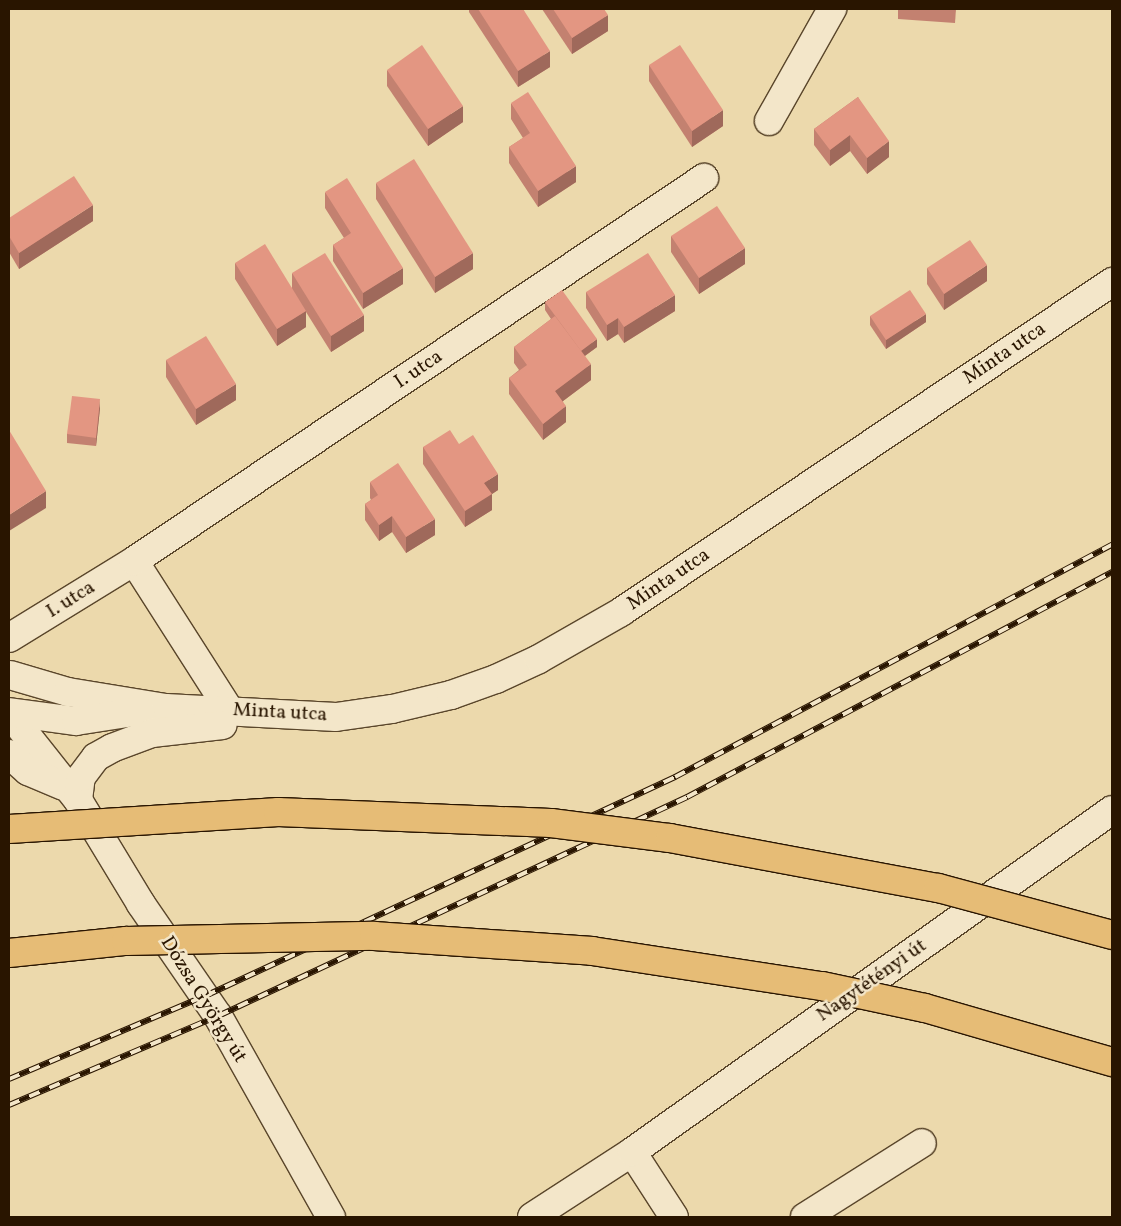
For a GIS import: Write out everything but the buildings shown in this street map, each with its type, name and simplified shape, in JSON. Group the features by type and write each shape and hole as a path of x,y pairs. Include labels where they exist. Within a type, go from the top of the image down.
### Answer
{"highway":[{"path":"9,829 144,818 278,812 551,823 679,840 938,888 1112,935"},
{"path":"9,953 126,940 364,936 592,951 794,982 925,1008 1112,1062"}],"street":[{"path":"769,121 832,9"},
{"name":"I. utca","path":"9,638 134,561 704,178"},
{"name":"Minta utca","path":"9,674 68,692 166,708 336,717 392,709 451,695 539,659 621,612 1112,282"},
{"path":"134,561 230,711"},
{"path":"9,674 13,695 9,712"},
{"name":"Minta utca","path":"9,712 76,721 166,708"},
{"name":"Dózsa György út","path":"9,712 73,794 142,904 218,1016 331,1217"},
{"path":"9,754 28,771 73,794 81,777 96,757 152,733 336,717"},
{"name":"Nagytétényi út","path":"532,1217 632,1152 1112,810"},
{"path":"805,1217 922,1143"},
{"path":"632,1152 674,1217"}],"railway":[{"path":"9,1079 205,996 675,777 1112,545"},
{"path":"9,1105 218,1016 687,797 1112,572"}]}
